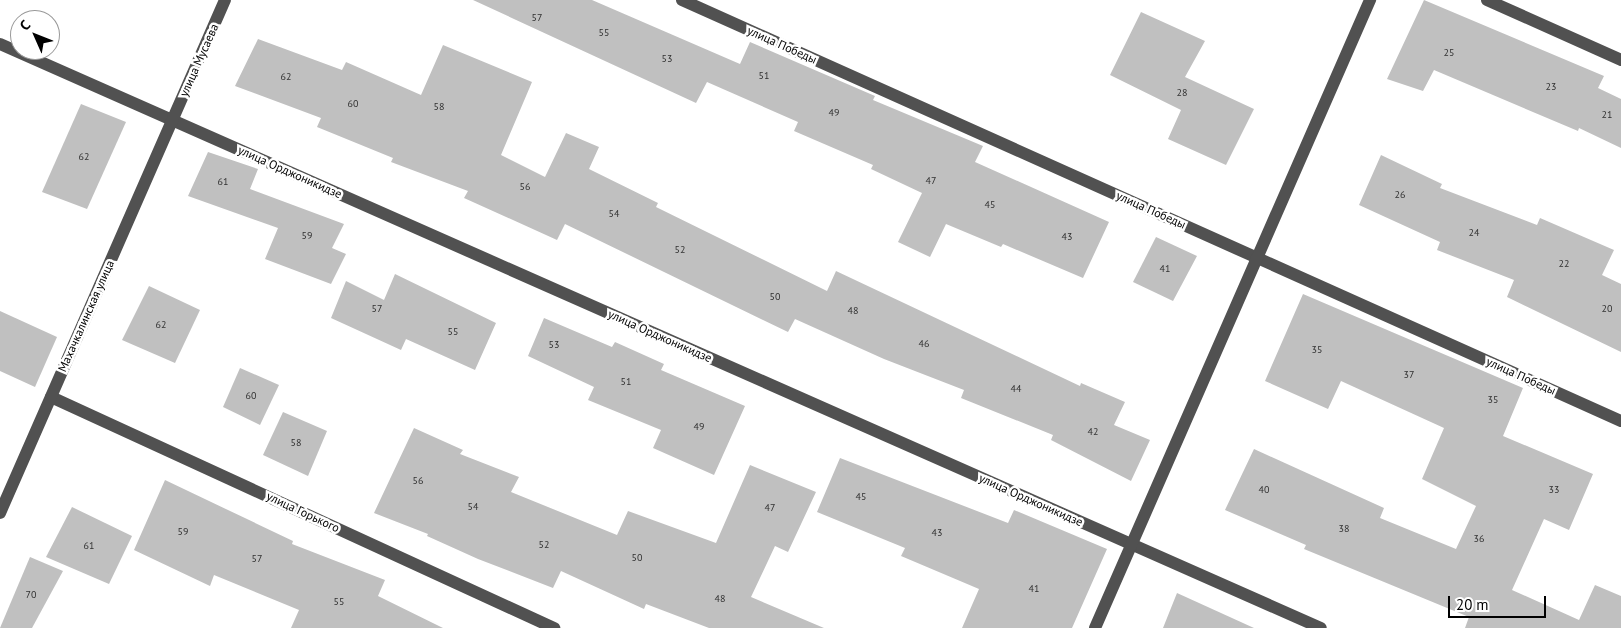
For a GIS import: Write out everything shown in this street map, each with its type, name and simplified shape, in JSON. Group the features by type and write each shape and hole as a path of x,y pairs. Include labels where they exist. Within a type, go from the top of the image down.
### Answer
{"street":[{"name":"улица Мусаева","path":"172,120 225,0"},
{"name":"улица Победы","path":"682,0 1621,421"},
{"path":"1095,628 1370,0"},
{"path":"1487,0 1621,60"},
{"name":"улица Орджоникидзе","path":"0,44 1321,628"},
{"name":"Махачкалинская улица","path":"0,512 172,120"},
{"name":"улица Горького","path":"51,397 554,628"}],"building":[{"path":"473,0 592,0 740,64 750,42 875,96 873,100 983,146 975,162 1109,222 1083,278 1003,244 1001,247 946,224 930,257 898,242 922,193 871,169 873,165 794,131 798,122 707,82 696,103"},
{"path":"1424,0 1604,76 1598,88 1621,99 1621,148 1579,128 1578,131 1434,70 1423,91 1387,79"},
{"path":"1141,12 1205,41 1185,77 1254,109 1226,165 1168,139 1181,110 1110,75"},
{"path":"258,39 342,70 346,62 421,95 443,45 532,82 501,155 545,177 566,133 599,147 589,169 658,203 656,207 827,291 836,271 1080,386 1081,383 1125,402 1114,425 1150,440 1131,481 1051,440 1053,435 961,398 964,390 884,359 795,319 788,332 565,224 557,240 464,198 468,191 391,162 393,158 317,127 321,118 235,86"},
{"path":"81,104 126,122 87,209 42,192"},
{"path":"208,152 258,169 250,189 344,224 332,248 346,254 331,284 265,259 278,228 188,196"},
{"path":"1381,155 1442,184 1440,188 1537,225 1540,218 1614,250 1602,275 1621,284 1621,352 1507,297 1514,280 1437,250 1440,242 1359,205"},
{"path":"1156,237 1197,256 1173,301 1133,282"},
{"path":"395,274 496,323 475,370 406,339 401,350 331,318 346,281 384,300"},
{"path":"149,286 200,310 175,363 122,340"},
{"path":"1303,294 1523,388 1503,436 1593,474 1569,530 1544,519 1512,590 1579,620 1595,585 1621,596 1621,628 1465,628 1469,617 1304,549 1306,545 1225,510 1254,449 1384,508 1380,518 1456,549 1476,506 1422,479 1444,428 1341,381 1328,409 1265,381"},
{"path":"0,311 57,337 35,387 0,371"},
{"path":"544,318 612,347 615,342 664,364 661,370 745,406 714,475 653,448 661,430 588,400 594,387 528,356"},
{"path":"240,368 279,385 260,425 223,407"},
{"path":"283,412 327,431 308,476 263,455"},
{"path":"414,428 463,450 460,454 519,477 511,492 617,535 628,511 716,543 750,465 816,492 788,552 775,546 751,597 824,628 709,628 646,604 644,609 561,571 553,588 478,559 427,536 428,534 374,513"},
{"path":"840,458 1008,523 1014,510 1107,549 1072,628 962,628 979,589 901,556 905,548 817,512"},
{"path":"165,480 293,541 292,544 385,580 378,596 443,628 291,628 299,610 214,575 210,586 134,550"},
{"path":"72,507 132,536 109,584 46,557"},
{"path":"30,557 63,571 32,628 0,628"},
{"path":"1177,593 1254,628 1163,628"}]}
